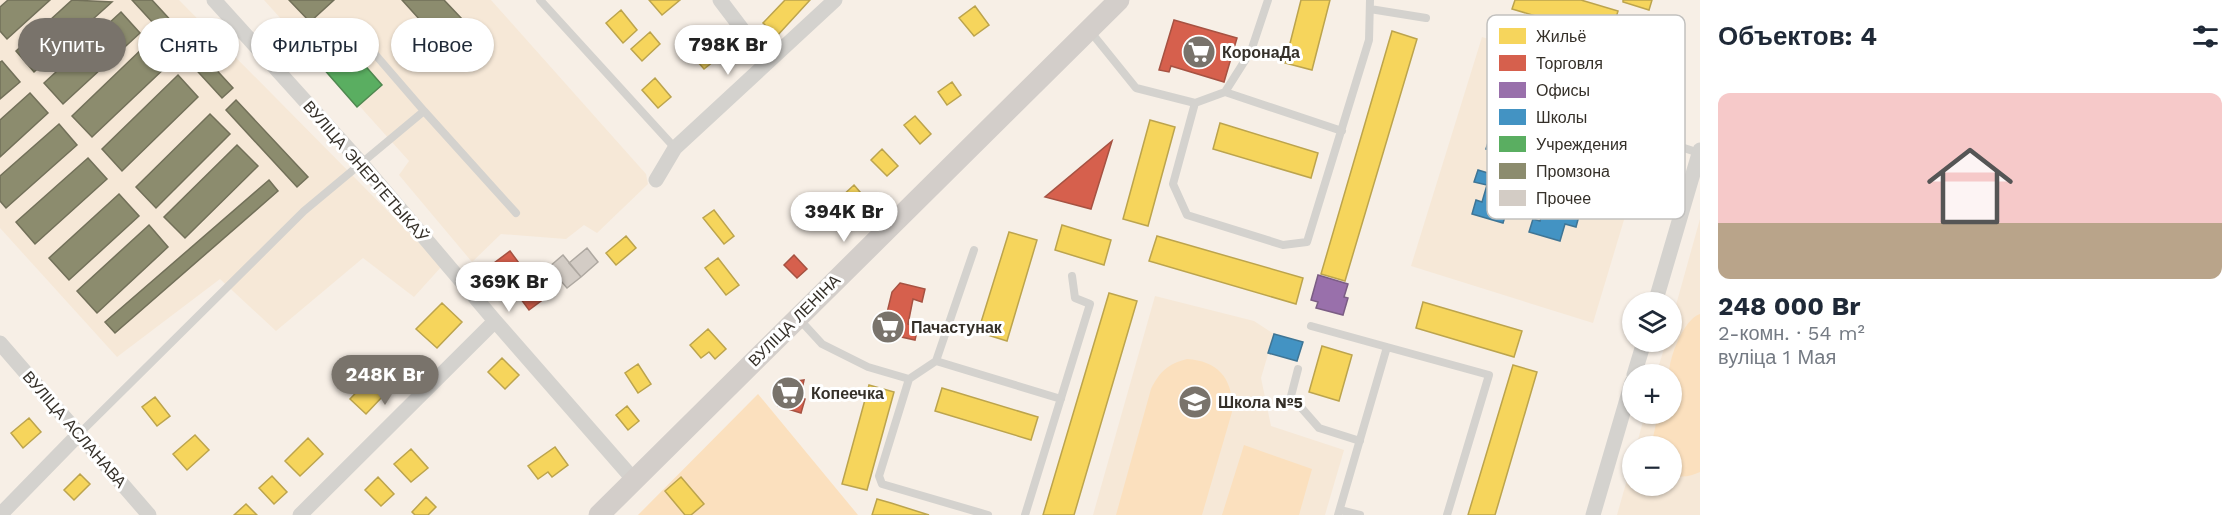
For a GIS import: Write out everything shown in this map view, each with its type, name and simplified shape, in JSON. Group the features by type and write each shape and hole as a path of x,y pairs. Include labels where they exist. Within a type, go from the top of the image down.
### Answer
{"main road":[{"name":"ВУЛІЦА ЛЕНІНА","path":"599,515 796,316 1119,0"}],"street":[{"name":"ВУЛІЦА ЭНЕРГЕТЫКАЎ","path":"214,0 362,164 634,480"},
{"path":"720,0 767,62"},
{"path":"656,180 675,148 835,0"},
{"path":"1685,199 1699,151"},
{"path":"1658,292 1679,219"},
{"path":"300,515 495,321"},
{"name":"ВУЛІЦА АСЛАНАВА","path":"0,343 149,515"},
{"path":"1593,515 1622,416"},
{"path":"0,515 80,433"}],"lane":[{"path":"540,0 675,148"},
{"path":"1089,30 1136,88 1195,103 1225,92 1251,51 1268,0"},
{"path":"1195,103 1173,184 1187,215 1283,245 1307,242 1370,40 1370,4 1426,18"},
{"path":"379,58 516,213"},
{"path":"1225,92 1342,131"},
{"path":"80,433 304,211 424,111"},
{"path":"974,249 936,361 909,379 879,476 882,484 988,515"},
{"path":"1025,515 1090,304 1075,298 1072,276"},
{"path":"796,316 822,344 868,367 909,379"},
{"path":"1311,326 1489,375 1447,515"},
{"path":"1360,515 1339,512 1388,347"},
{"path":"936,361 1061,399"},
{"path":"1298,369 1291,396 1319,428 1360,441"}],"shaded area":[{"path":"0,0 179,0 197,18 138,18 138,72 239,72 239,61 442,266 414,297 363,258 276,331 220,279 117,357 0,228"},
{"path":"264,0 491,0 646,174 648,184 597,233 584,225 566,239 501,234 472,262 399,175 409,161 329,72 379,72 379,18 280,18"},
{"path":"1482,37 1487,38 1487,219 1624,219 1593,323 1411,266"},
{"path":"1700,219 1700,515 1617,515 1622,496 1682,496 1682,436 1639,436 1642,424 1682,424 1682,364 1659,364 1663,352 1682,352 1682,292 1680,292"},
{"name":"Школа №5","path":"1155,296 1254,321 1274,334 1261,378 1271,426 1344,450 1325,515 1093,515"},
{"path":"1700,314 1700,472 1682,477 1682,436 1653,436 1656,424 1682,424 1682,364 1671,364 1674,352 1682,352 1682,333 1694,317"},
{"path":"1187,359 1216,368 1227,382 1232,401 1232,412 1202,515 1116,515 1151,389 1165,369"},
{"path":"758,394 858,515 638,515"},
{"path":"1244,445 1312,469 1299,515 1222,515"}],"building: Жильё":[{"path":"649,0 680,0 662,15"},
{"path":"785,0 810,0 777,36 763,23"},
{"path":"1301,0 1330,0 1312,70 1285,63"},
{"path":"1515,0 1581,0 1618,11 1617,15 1532,15 1512,9"},
{"path":"1623,0 1652,0 1649,10 1623,2"},
{"path":"975,6 989,25 974,36 959,18"},
{"path":"621,10 637,30 623,43 606,23"},
{"path":"1392,31 1417,39 1345,281 1321,274"},
{"path":"650,32 660,44 642,61 631,49"},
{"path":"709,38 723,54 704,69 691,54"},
{"path":"655,78 671,97 658,108 642,90"},
{"path":"952,82 961,95 947,105 938,92"},
{"path":"915,116 931,134 920,144 904,125"},
{"path":"1150,120 1175,127 1148,226 1123,219"},
{"path":"1220,123 1318,153 1311,178 1213,149"},
{"path":"882,149 898,166 887,176 871,160"},
{"path":"854,185 866,199 861,203 868,210 859,218 840,198"},
{"path":"714,210 734,236 724,244 703,218"},
{"path":"1062,225 1111,240 1104,265 1055,250"},
{"path":"1009,232 1037,240 1007,341 978,332"},
{"path":"626,236 636,248 616,265 606,253"},
{"path":"1157,236 1303,278 1296,304 1149,261"},
{"path":"718,258 739,285 726,295 705,268"},
{"path":"1109,293 1137,301 1074,515 1043,515"},
{"path":"1423,302 1522,331 1514,357 1416,328"},
{"path":"442,303 462,322 437,348 416,329"},
{"path":"708,329 726,349 715,359 709,352 701,358 690,345"},
{"path":"1322,346 1352,355 1339,401 1309,392"},
{"path":"502,358 519,375 505,389 488,372"},
{"path":"384,363 400,378 366,414 350,399"},
{"path":"638,364 651,384 638,393 625,373"},
{"path":"1513,365 1537,372 1495,515 1468,515"},
{"path":"869,385 894,392 867,490 842,484"},
{"path":"942,388 1038,417 1031,440 935,411"},
{"path":"155,397 170,416 157,426 142,407"},
{"path":"627,406 639,421 628,430 616,415"},
{"path":"29,418 41,432 23,448 11,433"},
{"path":"195,435 209,450 187,470 173,454"},
{"path":"308,438 323,454 300,476 285,461"},
{"path":"555,447 568,465 552,477 548,472 538,479 528,466"},
{"path":"411,449 428,468 411,482 394,464"},
{"path":"80,474 90,484 74,500 64,490"},
{"path":"272,476 287,492 274,504 259,488"},
{"path":"378,477 394,494 381,506 365,490"},
{"path":"681,477 704,504 691,515 685,515 665,491"},
{"path":"426,497 436,507 428,515 415,515 412,512"},
{"path":"877,499 891,503 929,515 872,515"},
{"path":"246,504 257,515 234,515"}],"building: Торговля":[{"name":"КоронаДа","path":"1174,20 1237,38 1224,82 1171,66 1169,72 1159,70"},
{"path":"1112,141 1091,209 1045,197"},
{"path":"510,251 545,298 529,310 512,287 506,292 500,285 491,292 478,275"},
{"path":"794,255 807,269 797,278 784,265"},
{"path":"900,283 925,289 922,302 913,299 908,324 918,327 915,340 888,334 885,321 892,292"},
{"path":"804,380 800,398 805,399 801,413 778,406 780,396 775,394 778,384"}],"building: Офисы":[{"path":"1318,275 1348,284 1344,297 1348,298 1343,315 1316,308 1318,302 1311,300"}],"building: Школы":[{"path":"1478,170 1487,173 1487,185 1474,182"},
{"path":"1487,185 1487,218 1472,214 1476,200 1482,202"},
{"path":"1489,219 1504,219 1503,223"},
{"path":"1533,219 1540,221 1541,219 1578,219 1576,227 1565,224 1560,241 1529,232"},
{"path":"1274,334 1303,342 1297,361 1268,353"}],"building: Учреждения":[{"path":"326,72 371,72 382,85 357,107"}],"building: Промзона":[{"path":"8,0 50,0 30,18 18,18 18,29 7,39 0,31 0,7"},
{"path":"72,0 112,2 94,18 52,18"},
{"path":"132,0 152,0 169,18 149,18"},
{"path":"289,0 334,0 314,18 306,18"},
{"path":"402,0 444,0 461,18 418,18"},
{"path":"121,12 138,31 138,35 126,46 126,18 114,18"},
{"path":"138,53 138,72 161,72 92,137 72,116 118,72 126,72 126,64"},
{"path":"2,61 20,82 0,99 0,62"},
{"path":"56,72 98,72 63,104 44,83"},
{"path":"198,72 218,72 233,88 222,98"},
{"path":"178,75 198,97 122,171 102,149"},
{"path":"30,93 48,113 0,157 0,120"},
{"path":"236,100 308,177 297,187 226,110"},
{"path":"210,114 230,134 156,208 136,187"},
{"path":"59,124 77,145 6,208 0,201 0,176"},
{"path":"237,145 258,166 185,238 164,217"},
{"path":"88,158 107,179 35,244 16,222"},
{"path":"269,180 278,191 115,333 105,322"},
{"path":"119,194 139,216 69,280 49,258"},
{"path":"149,225 168,247 97,313 77,291"}],"building: Прочее":[{"path":"587,248 598,262 581,277 569,263"},
{"path":"563,255 581,277 567,288 549,267"}],"place":[{"name":"КоронаДа","path":"1199,52"},
{"name":"Пачастунак","path":"888,327"},
{"name":"Копеечка","path":"788,393"},
{"name":"Школа №5","path":"1195,402"}]}
